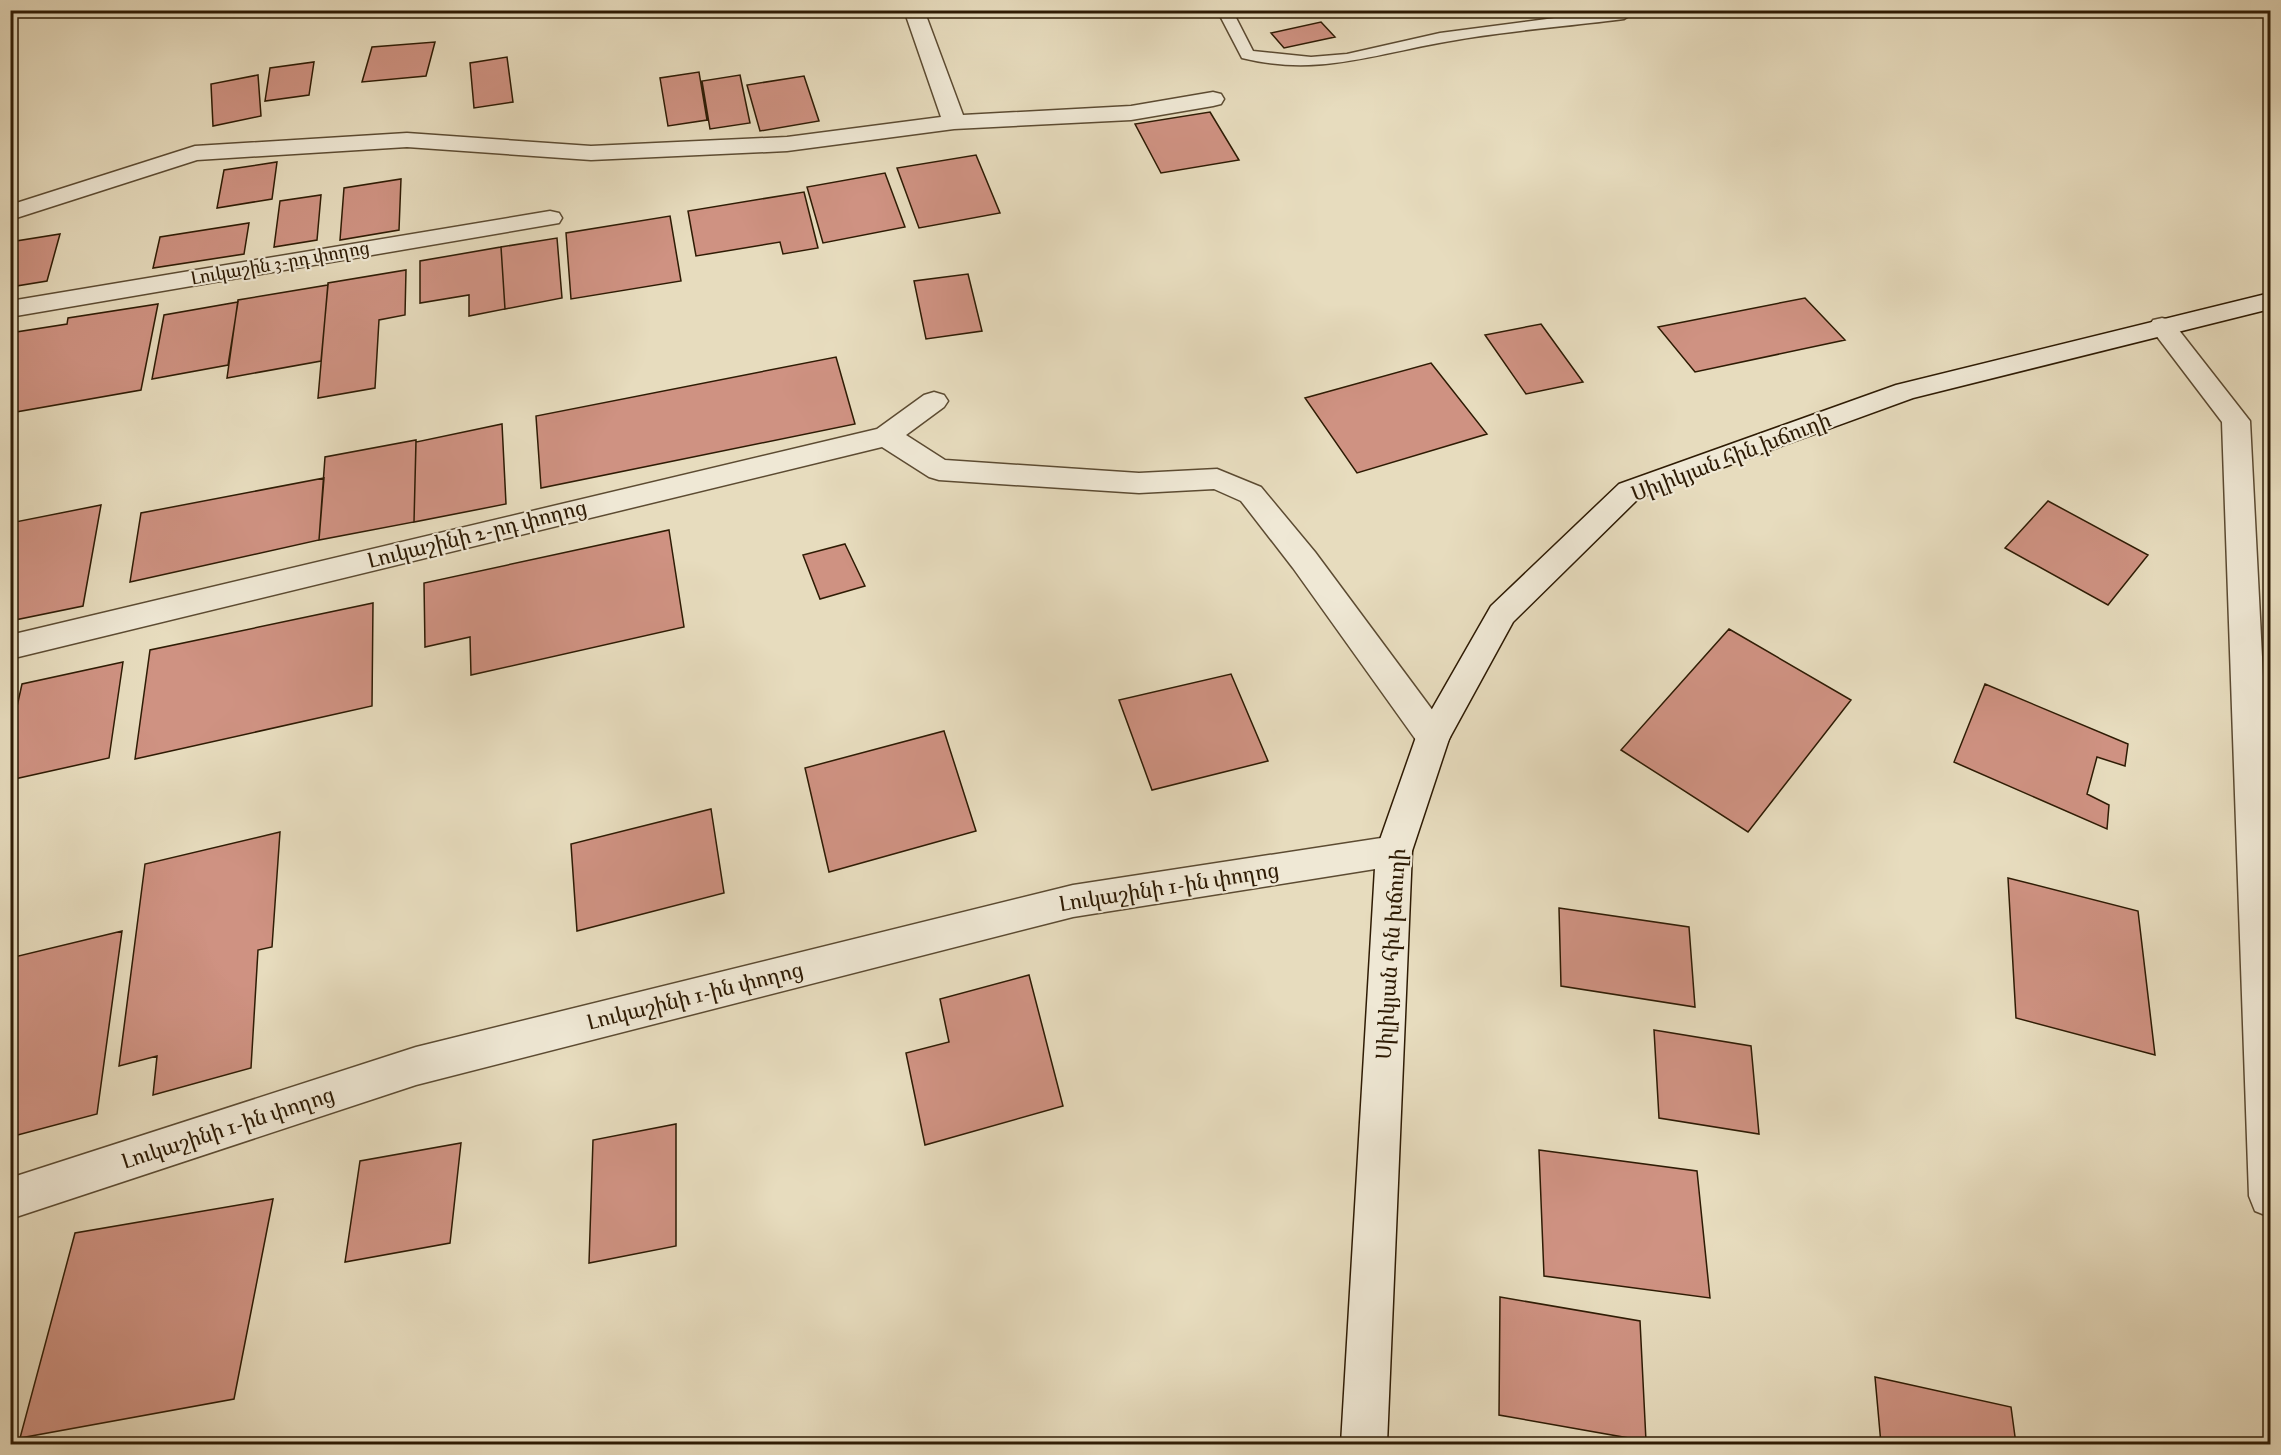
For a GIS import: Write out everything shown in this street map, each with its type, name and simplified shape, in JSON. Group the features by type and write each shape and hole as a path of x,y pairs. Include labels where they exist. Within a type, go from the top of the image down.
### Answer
{"street":[{"path":"914,10 954,122"},
{"path":"10,213 195,153 407,140 591,153 787,144 954,122 1131,113 1213,99"},
{"name":"Լուկաշին 3-րդ փողոց","path":"10,309 550,218"},
{"name":"Սիլիկյան հին խճուղի","path":"1364,1444 1394,851 1433,737 1502,614 1629,492 1906,391 2162,326 2271,301"},
{"path":"2162,326 2236,421 2271,1196"},
{"name":"Լուկաշինի 2-րդ փողոց","path":"10,647 886,435 934,401"},
{"path":"886,435 939,470 1139,483 1217,479 1251,494 1304,560 1433,737"},
{"name":"Լուկաշինի 1-ին փողոց","path":"10,1199 416,1066 1027,912 1073,901 1394,851"}],"lane":[{"path":"1224,10 1247,55 1311,62 1347,59 1440,38 1624,14"}],"building":[{"path":"1321,22 1335,37 1284,48 1271,33"},
{"path":"435,42 426,76 362,82 372,47"},
{"path":"507,57 513,102 474,108 470,63"},
{"path":"314,62 309,95 265,101 270,68"},
{"path":"699,72 707,120 668,126 660,78"},
{"path":"258,75 261,116 213,126 211,84"},
{"path":"740,75 750,123 710,129 702,81"},
{"path":"804,76 819,121 760,131 747,85"},
{"path":"1210,112 1239,160 1161,173 1135,124"},
{"path":"976,155 1000,213 919,228 897,168"},
{"path":"277,162 272,199 217,208 224,170"},
{"path":"885,173 905,227 823,243 807,187"},
{"path":"401,179 399,230 340,240 344,188"},
{"path":"804,192 818,248 783,254 780,242 696,256 688,211"},
{"path":"321,195 317,240 274,247 280,201"},
{"path":"670,216 681,281 571,299 566,233"},
{"path":"249,223 244,254 153,268 160,237"},
{"path":"60,234 47,281 10,287 10,242"},
{"path":"557,238 562,298 505,309 501,247"},
{"path":"501,247 505,309 469,316 469,295 420,303 420,261"},
{"path":"406,270 405,315 379,320 375,388 318,398 328,283"},
{"path":"968,274 982,331 926,339 914,281"},
{"path":"328,285 321,361 227,378 238,300"},
{"path":"1805,298 1845,340 1695,372 1658,327"},
{"path":"238,302 228,365 152,379 164,315"},
{"path":"158,304 141,390 10,413 10,333 67,324 68,318"},
{"path":"1541,324 1583,382 1526,394 1485,335"},
{"path":"836,357 855,424 541,488 536,416"},
{"path":"1431,363 1487,434 1357,473 1305,398"},
{"path":"502,424 506,504 414,522 416,442"},
{"path":"416,440 414,522 319,540 325,457"},
{"path":"324,478 319,540 130,582 141,513"},
{"path":"2048,501 2148,555 2108,605 2005,548"},
{"path":"101,505 83,606 10,621 10,523"},
{"path":"669,530 684,627 471,675 470,637 425,647 424,583"},
{"path":"845,544 865,586 820,599 803,555"},
{"path":"373,603 372,706 135,759 150,650"},
{"path":"1729,629 1851,700 1748,832 1621,750"},
{"path":"123,662 109,758 10,780 10,738 22,684"},
{"path":"1231,674 1268,761 1152,790 1119,700"},
{"path":"1985,684 2128,744 2125,766 2097,757 2087,794 2109,805 2107,829 1954,762"},
{"path":"944,731 976,831 829,872 805,768"},
{"path":"711,809 724,893 577,931 571,844"},
{"path":"280,832 272,947 258,950 251,1068 153,1095 157,1056 119,1066 145,864"},
{"path":"2008,878 2138,911 2155,1055 2016,1018"},
{"path":"1559,908 1689,927 1695,1007 1561,986"},
{"path":"122,931 97,1114 10,1137 10,958"},
{"path":"1029,975 1063,1106 925,1145 906,1053 949,1042 940,999"},
{"path":"1654,1030 1751,1046 1759,1134 1659,1118"},
{"path":"676,1124 676,1246 589,1263 593,1140"},
{"path":"461,1143 450,1243 345,1262 360,1161"},
{"path":"1539,1150 1697,1171 1710,1298 1544,1276"},
{"path":"273,1199 234,1399 20,1438 75,1233"},
{"path":"1500,1297 1640,1321 1646,1441 1499,1415"},
{"path":"1875,1377 2011,1407 2016,1444 1881,1444"}]}
